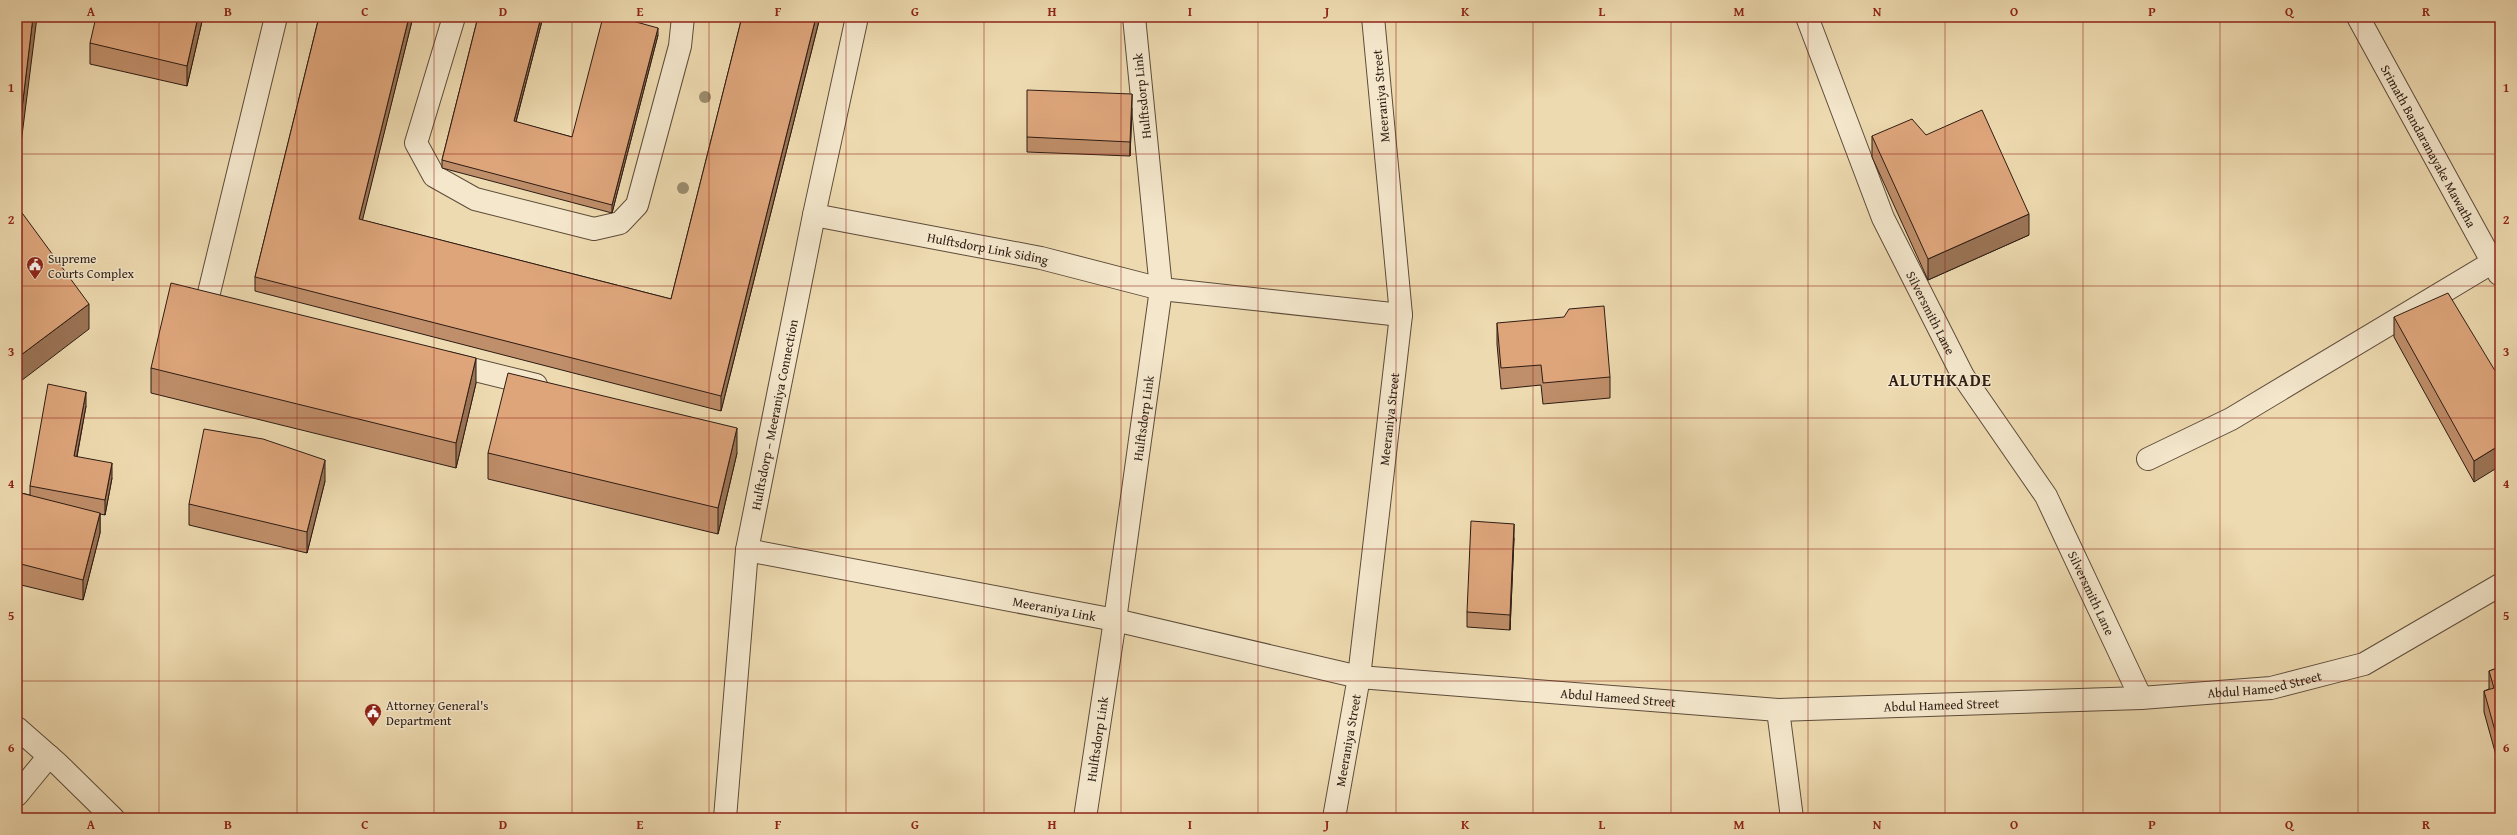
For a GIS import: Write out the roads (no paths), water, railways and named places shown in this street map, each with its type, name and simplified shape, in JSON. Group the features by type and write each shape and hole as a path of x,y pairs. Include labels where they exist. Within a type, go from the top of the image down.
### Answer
{"street":[{"path":"244,314 206,305 276,17"},
{"path":"454,17 416,143 434,176 475,200 594,229 620,223 637,205 680,46 683,17"},
{"name":"Hulftsdorp – Meeraniya Connection","path":"725,818 748,550 814,215 857,17"},
{"name":"Hulftsdorp Link","path":"1085,818 1115,620 1161,289 1134,17"},
{"name":"Meeraniya Street","path":"1334,818 1359,677 1401,315 1373,17"},
{"name":"Silversmith Lane","path":"1807,17 1883,218 1963,376 2046,496 2141,698"},
{"name":"Srimath Bandaranayake Mawatha","path":"2358,17 2496,268"},
{"name":"Hulftsdorp Link Siding","path":"814,215 1041,258 1161,289 1401,315"},
{"path":"2148,459 2231,419 2496,268"},
{"path":"428,359 558,390"},
{"name":"Meeraniya Link","path":"748,550 1115,620 1359,677"},
{"name":"Abdul Hameed Street","path":"1359,677 1778,710 2141,698 2271,688 2364,664 2500,585"},
{"path":"1778,710 1792,818"},
{"path":"17,728 49,756 109,817"},
{"path":"17,795 49,756"}],"place":[{"name":"Supreme Courts Complex","path":"35,280"},
{"name":"Attorney General's Department","path":"373,727"}],"district":[{"name":"ALUTHKADE","path":"1940,379"}]}
